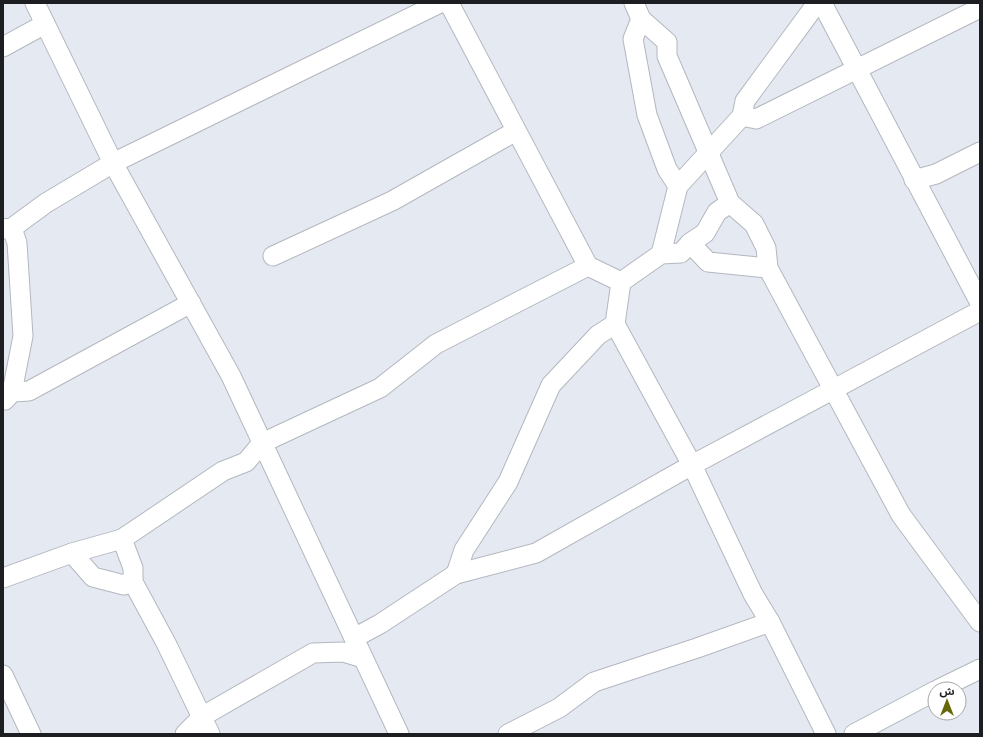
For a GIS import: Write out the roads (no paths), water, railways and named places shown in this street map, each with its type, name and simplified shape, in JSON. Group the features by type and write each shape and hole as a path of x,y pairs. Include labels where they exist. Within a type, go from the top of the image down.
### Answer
{"street":[{"path":"35,3 113,163 231,376 399,734"},
{"path":"191,303 29,391 8,397 23,336 17,244 8,229 46,203 113,163 440,3"},
{"path":"449,3 588,266 621,282"},
{"path":"661,254 678,186 742,116 745,101 817,3"},
{"path":"822,3 856,71 980,303"},
{"path":"742,116 756,119 856,71 980,8"},
{"path":"638,11 667,42 667,56 730,203 754,224 766,248 768,268 901,515 980,622"},
{"path":"638,11 634,39 647,115 667,169 678,186"},
{"path":"3,47 45,24"},
{"path":"273,256 392,201 516,131"},
{"path":"914,180 936,174 980,152"},
{"path":"730,203 717,212 705,233 681,253 661,254 621,282 615,324 692,465 753,594 770,622 826,734"},
{"path":"690,244 708,262 768,268"},
{"path":"3,578 72,553 122,540 223,471 246,462 262,443 380,388 436,344 588,266"},
{"path":"354,638 380,624 456,574 536,553 692,465 980,310"},
{"path":"456,574 464,550 508,482 551,385 598,334 615,324"},
{"path":"122,540 133,568 133,582 203,716 210,734"},
{"path":"72,553 93,577 124,585 133,582"},
{"path":"508,734 559,708 594,682 698,648 770,622"},
{"path":"185,734 203,716 313,653 343,652 363,658"},
{"path":"955,681 980,669"},
{"path":"3,675 32,734"},
{"path":"854,734 927,695"}]}
